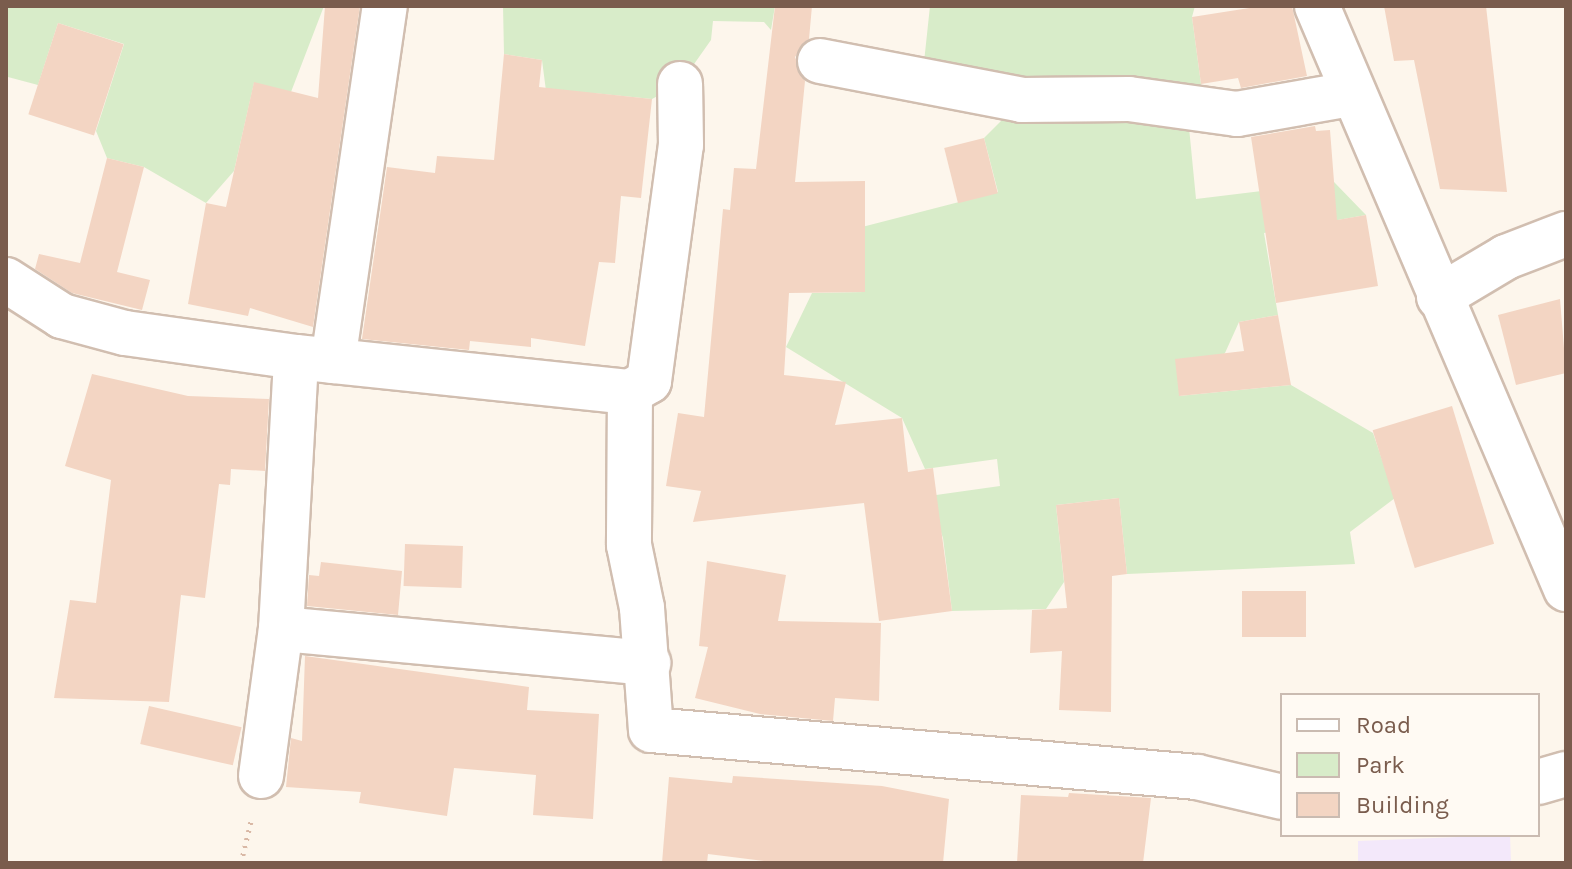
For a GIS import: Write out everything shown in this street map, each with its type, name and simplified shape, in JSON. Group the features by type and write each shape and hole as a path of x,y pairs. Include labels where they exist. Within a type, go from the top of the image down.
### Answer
{"street":[{"path":"261,776 315,359 385,6"},
{"path":"1317,6 1351,94 1566,589"},
{"path":"820,61 1022,100 1129,99 1237,114 1351,94"},
{"path":"6,280 62,316 125,333 315,359 630,392 649,381 680,159 680,84"},
{"path":"1439,297 1506,257 1566,234"},
{"path":"630,392 629,545 648,663 651,730 1197,777 1280,797"},
{"path":"281,629 648,663"},
{"path":"1540,781 1566,774"}],"shaded area":[{"path":"1510,837 1511,863 1358,863 1358,841"}],"green space":[{"path":"6,6 324,6 291,92 254,83 234,171 206,203 144,167 107,158 96,131 124,44 58,23 38,85 8,77"},
{"path":"503,6 775,6 771,30 764,22 713,21 711,40 680,84 652,99 593,93 550,122 542,60 504,54"},
{"path":"930,6 1195,6 1192,17 1201,84 1187,107 1196,199 1334,182 1366,215 1264,233 1278,315 1239,322 1225,353 1179,396 1291,385 1373,433 1395,498 1350,532 1355,564 1127,574 1119,498 1056,505 1064,582 1046,609 952,611 943,538 929,496 1000,486 997,459 925,469 902,418 786,347 812,293 865,292 862,227 998,192 984,138 1022,100 922,81"}],"building":[{"path":"325,6 360,6 313,327 250,308 248,316 188,304 206,203 226,207 254,82 318,98"},
{"path":"775,6 812,6 809,39 795,57 805,81 795,182 865,181 865,292 789,293 784,375 846,382 835,425 902,418 908,472 933,468 952,611 879,621 864,503 693,522 701,491 666,486 678,413 704,417 723,209 730,210 734,168 756,169"},
{"path":"1262,6 1292,6 1307,76 1241,88 1238,78 1201,84 1192,17"},
{"path":"1384,6 1486,6 1507,192 1440,189 1414,60 1394,61"},
{"path":"58,23 124,44 94,136 28,114"},
{"path":"504,54 542,60 539,87 652,99 641,198 621,196 615,263 599,262 585,346 531,338 531,347 470,341 469,350 362,339 387,167 435,173 437,156 494,160"},
{"path":"1315,126 1316,131 1330,130 1337,220 1366,215 1378,286 1276,303 1251,137"},
{"path":"984,138 998,193 958,203 944,148"},
{"path":"107,158 144,167 117,272 150,280 142,310 72,293 35,269 39,254 80,263"},
{"path":"1560,299 1566,373 1516,385 1498,315"},
{"path":"1278,315 1291,385 1179,396 1175,359 1244,351 1239,322"},
{"path":"92,374 188,396 269,399 265,471 231,469 230,485 219,484 205,598 181,595 169,702 54,698 70,600 96,603 111,480 65,466"},
{"path":"1452,406 1494,544 1415,568 1373,430"},
{"path":"1119,498 1127,574 1112,576 1111,712 1059,710 1062,651 1030,653 1032,610 1067,608 1056,505"},
{"path":"405,544 463,546 461,588 404,586"},
{"path":"707,561 786,575 778,621 881,623 879,701 835,698 833,721 760,714 695,698 708,647 699,646"},
{"path":"321,562 402,571 398,615 307,606 309,575 319,576"},
{"path":"1242,591 1306,591 1306,637 1242,637"},
{"path":"305,656 529,687 527,710 599,714 593,819 533,815 536,775 454,768 447,816 359,803 361,792 286,787 291,738 302,741"},
{"path":"149,706 242,727 233,765 140,744"},
{"path":"733,776 882,786 949,799 943,863 781,863 708,854 707,863 662,863 669,777 732,783"},
{"path":"1069,793 1151,798 1143,863 1017,863 1021,795 1068,797"}]}
